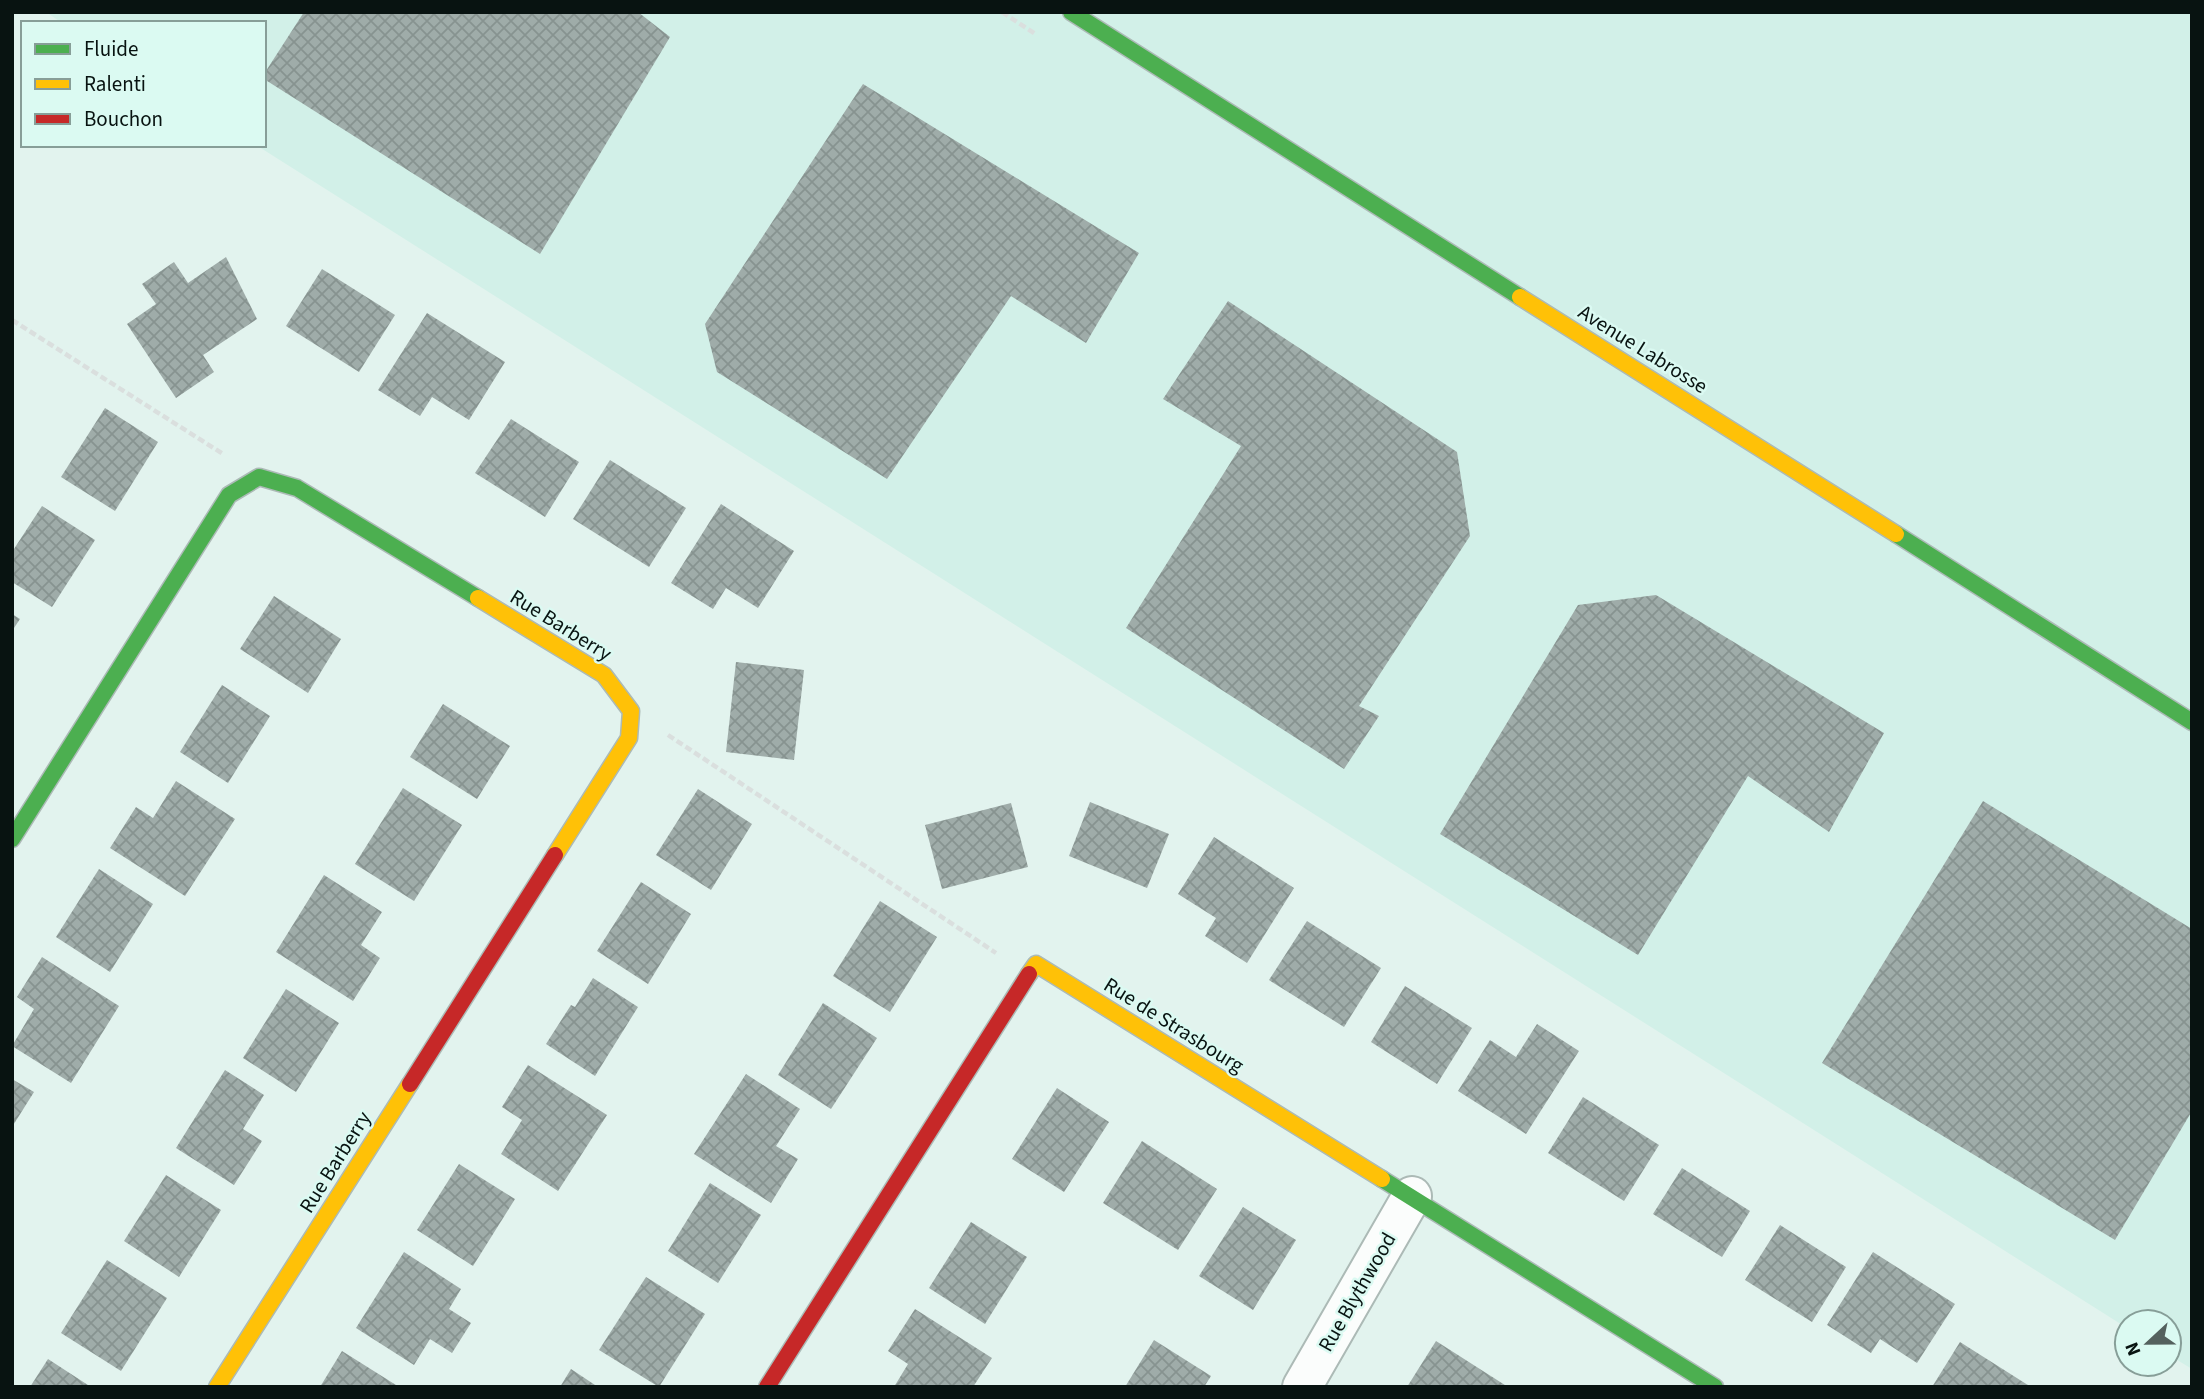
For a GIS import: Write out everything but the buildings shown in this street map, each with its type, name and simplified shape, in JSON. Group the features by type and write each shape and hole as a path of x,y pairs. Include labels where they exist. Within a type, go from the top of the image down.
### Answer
{"street":[{"name":"Avenue Labrosse","path":"1071,12 2192,722"},
{"name":"Rue Barberry","path":"217,1387 629,738 631,711 604,676 297,488 259,477"},
{"path":"12,839 229,495 259,477"},
{"name":"Rue de Strasbourg","path":"1029,975 1035,964 1412,1196 1715,1387"},
{"path":"767,1387 1029,975"},
{"name":"Rue Blythwood","path":"1302,1387 1412,1196"}],"path":[{"path":"12,320 259,477"},
{"path":"631,711 1029,975"}],"shaded area":[{"path":"46,12 2192,12 2192,1369 2183,1364 2183,1308 2113,1308 2113,1319 259,147 266,147 266,21 59,21"}],"traffic: fast":[{"path":"1071,12 1520,297"},
{"path":"12,839 229,495 259,477 297,488 478,598"},
{"path":"1896,534 2192,722"},
{"path":"1382,1179 1715,1387"}],"traffic: slow":[{"path":"1520,297 1896,534"},
{"path":"478,598 604,675 631,711 629,738 555,855"},
{"path":"1029,974 1036,964 1382,1179"},
{"path":"217,1387 410,1084"}],"traffic: jam":[{"path":"410,1084 555,855"},
{"path":"767,1387 1029,974"}]}
